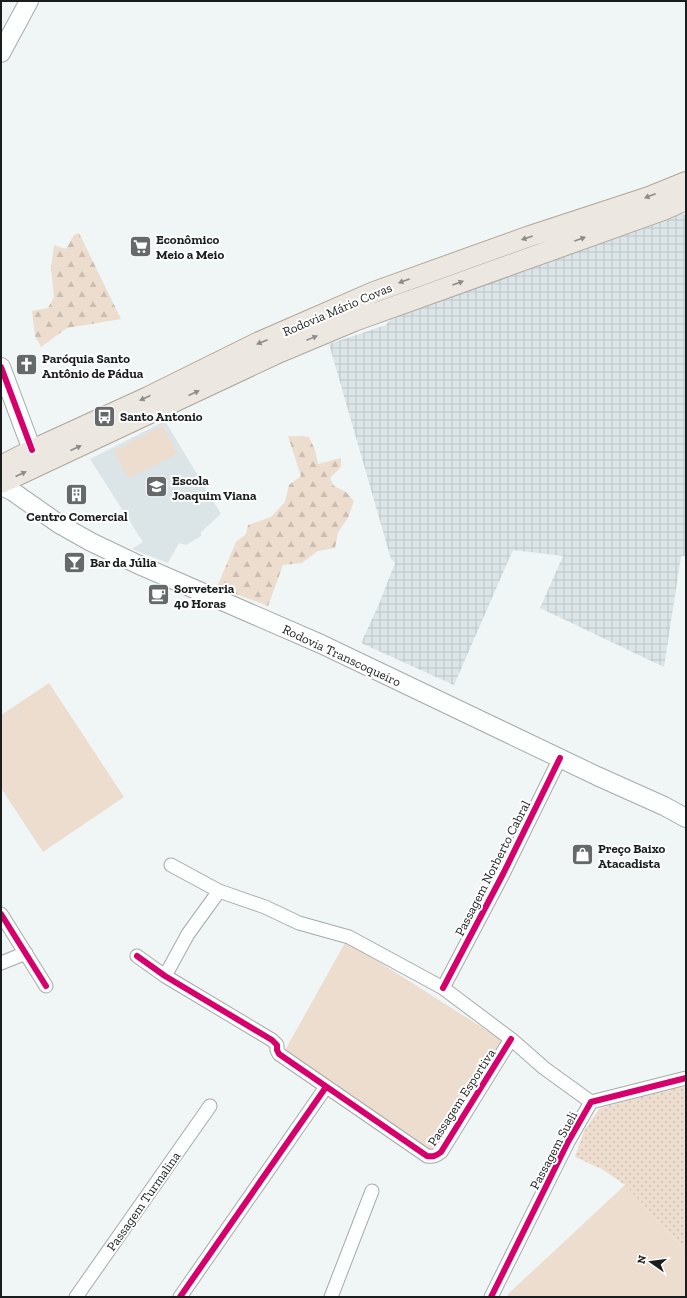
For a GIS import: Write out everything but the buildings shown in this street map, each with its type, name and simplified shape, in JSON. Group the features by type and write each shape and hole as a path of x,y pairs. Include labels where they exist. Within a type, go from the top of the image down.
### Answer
{"main road":[{"path":"1,53 29,1"},
{"name":"Rodovia Mário Covas","path":"1,466 32,450 148,397 257,343 374,292 527,237 649,197 686,182"},
{"name":"Rodovia Mário Covas","path":"1,484 293,346 381,310 663,210 686,200"},
{"path":"1,366 32,450"},
{"name":"Rodovia Transcoqueiro","path":"1,484 59,524 91,542 137,564 321,644 664,806 686,818"}],"street":[{"name":"Passagem Norberto Cabral","path":"443,988 503,874 560,758"},
{"path":"171,865 219,891 265,907 299,923 349,937 443,988 511,1039 544,1068 591,1102"},
{"path":"165,976 188,934 219,891"},
{"path":"1,914 46,986"},
{"path":"1,963 26,953"},
{"name":"Passagem Esportiva","path":"137,956 165,976 272,1040 277,1045 279,1054 427,1156 437,1156 441,1152 511,1039"},
{"name":"Passagem Sueli","path":"491,1297 568,1142 591,1102 686,1078"},
{"path":"180,1297 326,1087"},
{"name":"Passagem Turmalina","path":"76,1297 210,1106"},
{"path":"331,1297 372,1191"}],"shaded area":[{"path":"676,212 686,215 686,556 681,556 664,667 540,608 563,556 513,550 454,685 361,643 379,604 395,563 391,559 329,344 386,325 401,306"},
{"name":"Escola Joaquim Viana","path":"165,421 221,514 201,532 201,536 186,545 179,543 168,563 132,549 143,542 90,459"}],"green space":[{"path":"79,233 121,319 67,328 41,347 35,336 32,311 48,308 54,297 51,269 54,245 66,249 74,235"},
{"path":"163,425 177,454 128,478 114,451"},
{"path":"288,436 309,437 315,450 318,464 341,458 341,467 330,478 334,486 346,492 354,501 348,518 338,532 335,548 318,551 302,563 283,565 268,606 217,587 236,542 246,534 248,525 271,517 285,502 289,485 301,476"},
{"path":"49,683 124,797 43,852 1,788 1,715"},
{"path":"346,941 505,1042 435,1155 283,1054"},
{"path":"683,1086 686,1087 686,1251 625,1185 602,1169 575,1157 584,1131 600,1108"},
{"path":"625,1185 686,1251 686,1297 509,1297 507,1295"}],"cycle path":[{"path":"1,367 32,450"},
{"path":"443,988 503,874 560,758"},
{"path":"1,914 46,986"},
{"path":"137,956 165,976 272,1040 277,1045 279,1054 427,1156 434,1156 441,1152 511,1039"},
{"path":"491,1297 568,1142 591,1102 686,1078"},
{"path":"180,1297 326,1087"}],"place":[{"name":"Econômico Meio a Meio","path":"141,246"},
{"name":"Paróquia Santo Antônio de Pádua","path":"27,365"},
{"name":"Santo Antonio","path":"104,416"},
{"name":"Escola Joaquim Viana","path":"156,487"},
{"name":"Centro Comercial","path":"77,494"},
{"name":"Bar da Júlia","path":"74,562"},
{"name":"Sorveteria 40 Horas","path":"158,595"},
{"name":"Preço Baixo Atacadista","path":"582,855"}]}
